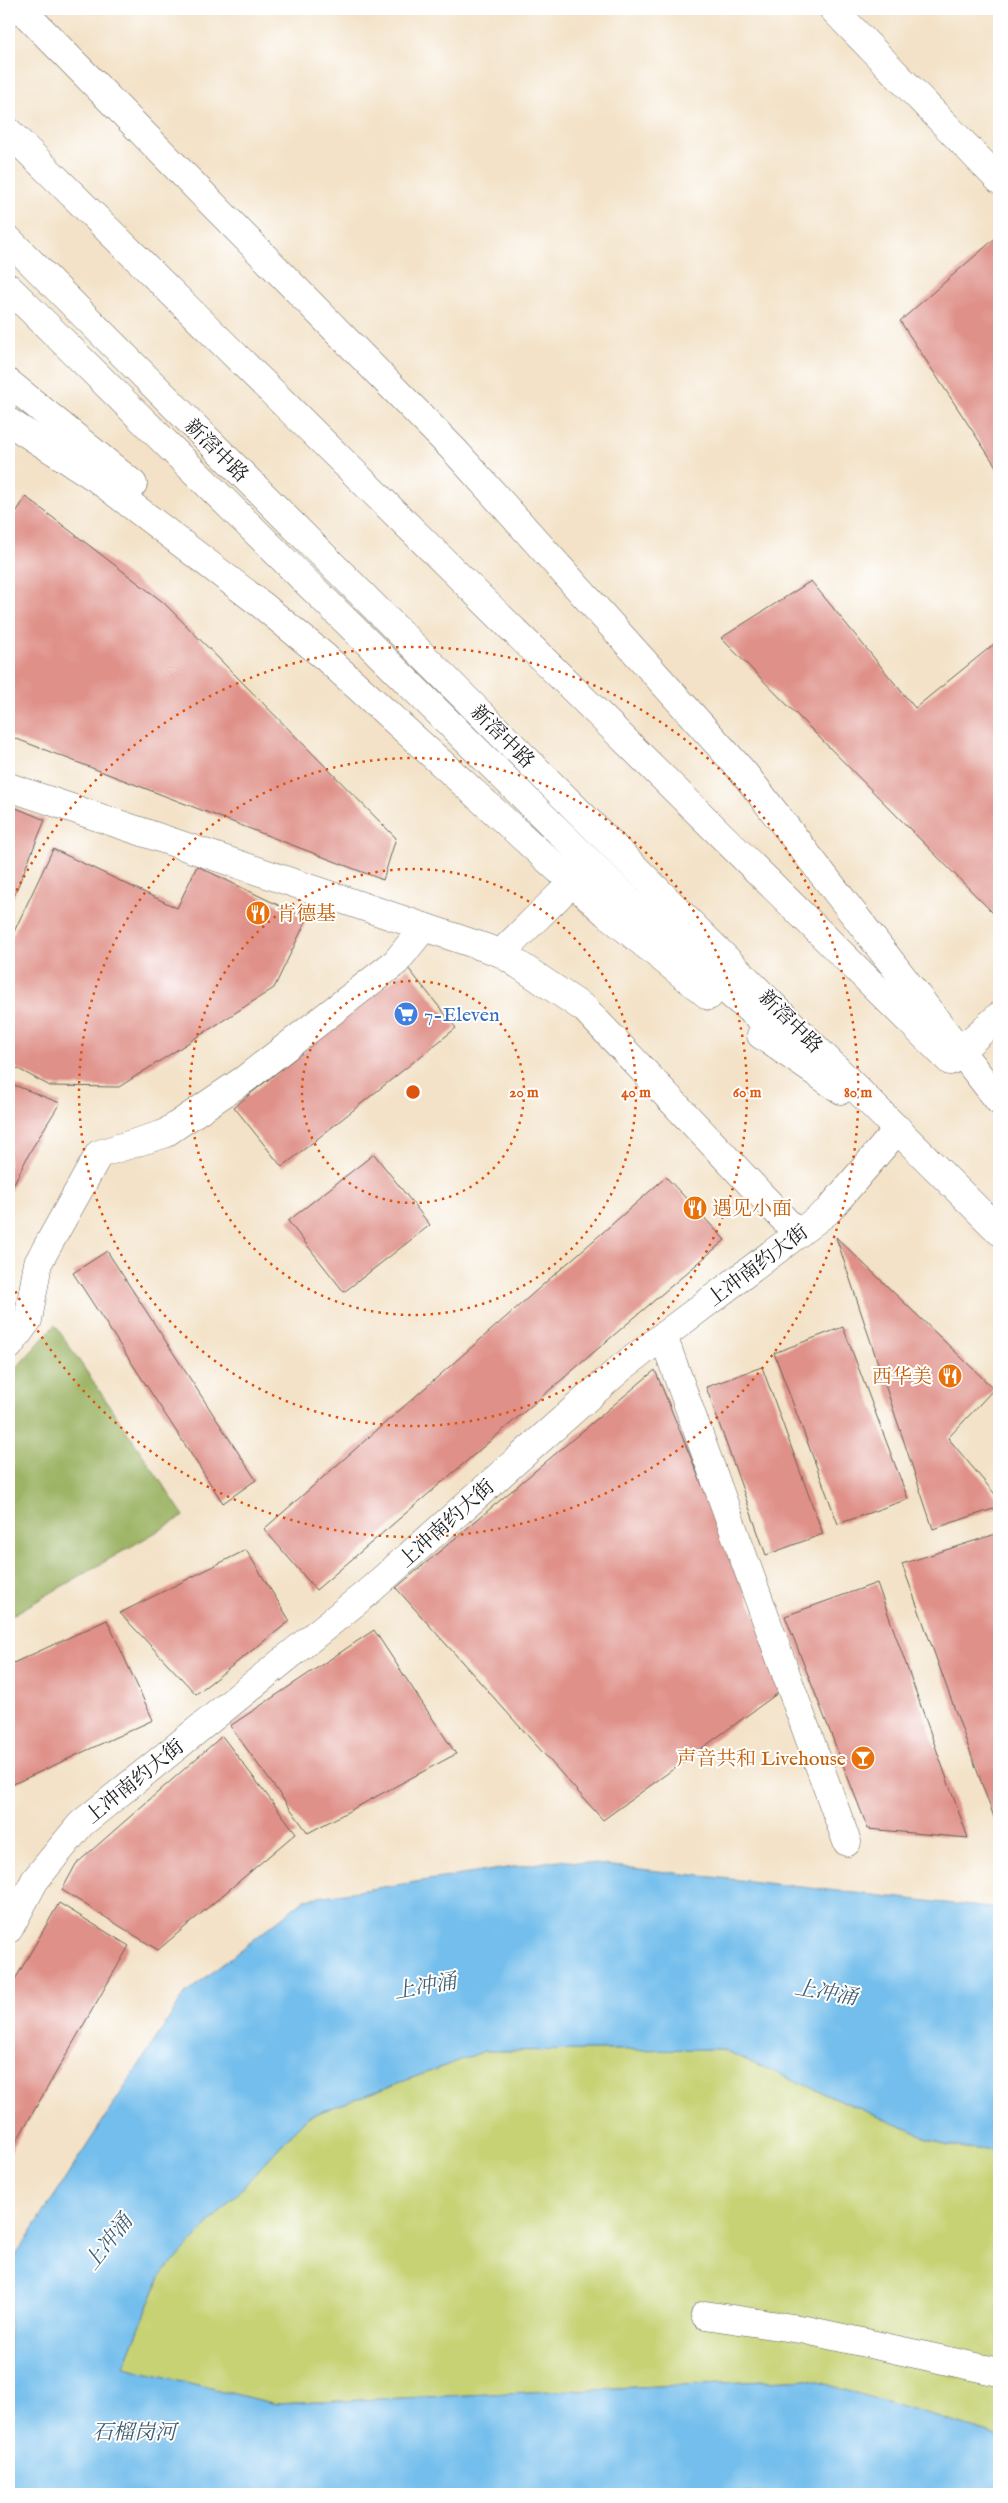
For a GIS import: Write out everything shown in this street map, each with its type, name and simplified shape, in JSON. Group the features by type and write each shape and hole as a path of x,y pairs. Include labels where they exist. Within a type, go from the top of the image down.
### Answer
{"main road":[{"path":"21,9 455,451 515,516 744,773 999,1100"},
{"path":"833,9 999,180"},
{"path":"9,132 999,1110"},
{"name":"新滘中路","path":"9,240 342,576 999,1231"},
{"path":"9,288 627,899 734,996 898,1130"},
{"path":"9,382 129,481 326,657 572,883 689,981 743,1022 898,1130"},
{"path":"9,422 96,478 262,605 326,657"},
{"path":"9,787 501,953 585,1009 798,1234"},
{"path":"501,953 572,883"},
{"path":"9,1346 28,1320 38,1263 99,1154 164,1134 245,1079 396,962 424,927"},
{"path":"960,1051 999,1016"},
{"name":"上冲南约大街","path":"9,1929 35,1880 82,1824 367,1593 620,1368 828,1211 898,1130"},
{"path":"663,1336 847,1842"},
{"path":"705,2315 806,2330 999,2372"}],"green space":[{"path":"55,1325 184,1516 9,1617 9,1376"},
{"path":"721,2049 947,2146 999,2151 999,2436 809,2379 276,2404 124,2367 160,2277 307,2117 485,2051"}],"water":[{"path":"559,1860 999,1909 999,2151 947,2146 721,2049 485,2051 307,2117 160,2277 124,2367 276,2404 809,2379 999,2436 999,2494 9,2494 9,2266 185,1994 305,1899"}],"building":[{"path":"999,235 999,471 900,321"},
{"path":"26,497 163,602 396,838 383,880 9,736 9,523"},
{"path":"811,581 915,708 999,640 999,919 721,638"},
{"path":"9,805 45,820 9,908"},
{"path":"53,849 177,908 197,866 307,919 274,988 119,1087 50,1086 9,1064 9,952 12,936"},
{"path":"408,968 456,1028 282,1167 234,1107"},
{"path":"9,1083 60,1103 31,1150 9,1193"},
{"path":"374,1154 430,1225 344,1292 288,1221"},
{"path":"666,1177 725,1240 316,1590 264,1529"},
{"path":"836,1237 994,1389 948,1438 999,1499 999,1507 933,1529"},
{"path":"107,1251 256,1480 223,1503 73,1273"},
{"path":"843,1327 908,1499 838,1524 774,1353"},
{"path":"762,1367 823,1534 766,1555 706,1387"},
{"path":"655,1370 785,1688 603,1820 396,1588"},
{"path":"999,1533 999,1831 902,1564"},
{"path":"246,1550 290,1621 196,1694 120,1613"},
{"path":"877,1583 968,1838 868,1829 785,1616"},
{"path":"107,1620 153,1720 9,1786 9,1665"},
{"path":"374,1630 456,1754 308,1833 230,1726"},
{"path":"222,1736 296,1833 158,1950 62,1890 76,1864"},
{"path":"59,1903 129,1946 9,2154 9,1990"}],"place":[{"name":"肯德基","path":"258,913"},
{"name":"7-Eleven","path":"406,1014"},
{"name":"遇见小面","path":"695,1208"},
{"name":"西华美","path":"950,1376"},
{"name":"声音共和 Livehouse","path":"863,1758"}],"water label":[{"name":"上冲涌","path":"425,1986"},
{"name":"上冲涌","path":"826,1992"},
{"name":"上冲涌","path":"108,2242"},
{"name":"石榴岗河","path":"134,2432"}]}
